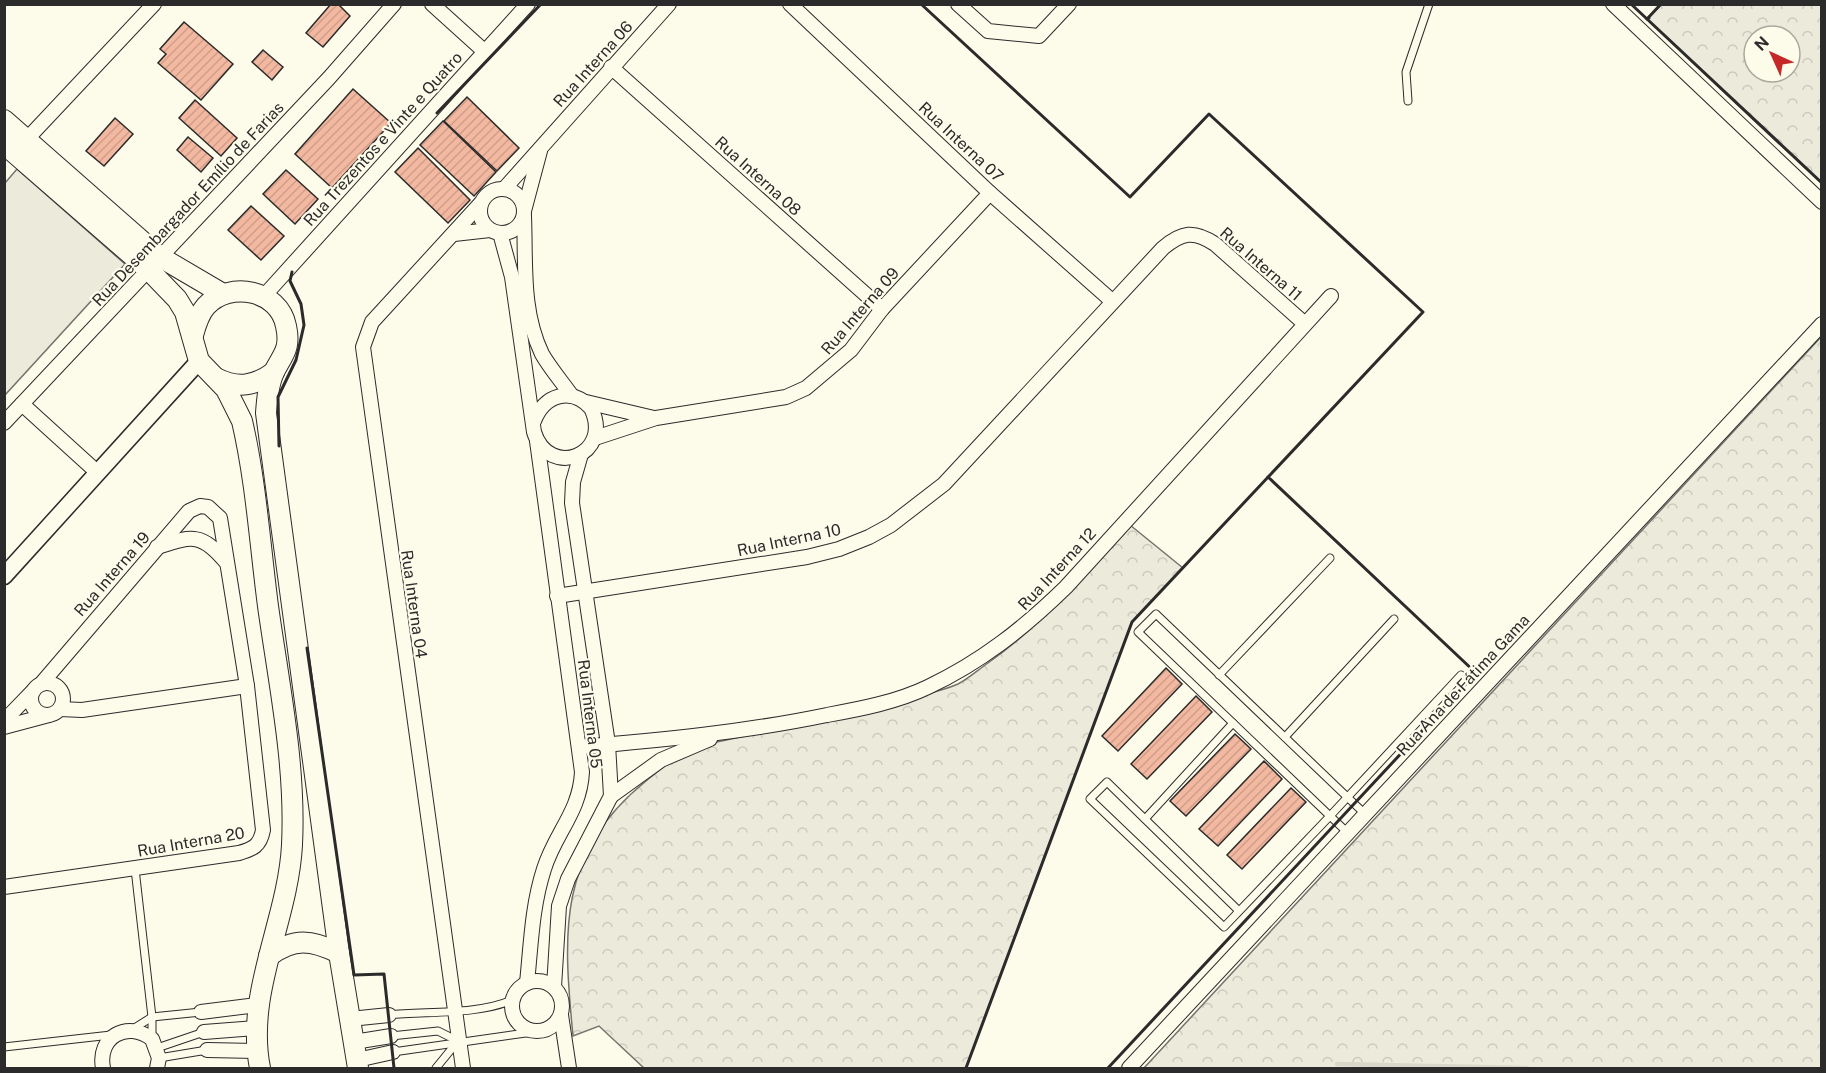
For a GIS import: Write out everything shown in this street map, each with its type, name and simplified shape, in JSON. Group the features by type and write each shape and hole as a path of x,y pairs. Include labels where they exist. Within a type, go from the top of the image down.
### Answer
{"main road":[{"path":"4,120 12,149 155,264 222,294"},
{"path":"155,264 185,312 199,361 226,389 234,404 245,437 290,760 292,848 286,885 257,1005 258,1060"},
{"path":"193,335 198,319 207,305 222,294 250,291 264,296 278,307 286,323 289,340 285,358 274,372 261,381 244,386 228,384 213,377"},
{"path":"274,372 266,413 339,953 356,1057"},
{"path":"269,956 297,941 316,944 339,953"}],"street":[{"path":"12,149 154,4"},
{"name":"Rua Desembargador Emílio de Farias","path":"4,423 329,78 394,4"},
{"path":"432,4 484,51"},
{"name":"Rua Trezentos e Vinte e Quatro","path":"264,296 528,4"},
{"name":"Rua Interna 06","path":"504,189 669,4"},
{"name":"Rua Interna 07","path":"790,4 990,193 1112,301"},
{"path":"958,4 988,31 1039,36 1069,4"},
{"path":"1613,4 1821,202"},
{"name":"Rua Interna 08","path":"611,67 882,309"},
{"name":"Rua Interna 06","path":"524,213 541,146"},
{"path":"534,422 544,404 552,398 572,396 586,402 596,417 595,438 581,454 561,458 543,449 537,441 534,422 510,267 495,232 483,223 480,213 481,203 487,195 504,189 520,198 524,213 526,299 534,333 543,356 572,396"},
{"name":"Rua Interna 09","path":"595,438 656,418 786,397 807,388 850,350 882,309 990,193"},
{"name":"Rua Interna 04","path":"463,1068 363,347 372,322 481,203"},
{"path":"454,234 510,232 519,225 524,213"},
{"name":"Rua Interna 11","path":"1112,301 1174,238 1183,235 1201,235 1215,244 1305,324"},
{"name":"Rua Interna 12","path":"579,747 726,733 858,709 926,688 986,656 1026,625 1066,587 1331,296"},
{"name":"Rua Interna 10","path":"557,596 807,557 869,537 917,507 944,484 1112,301"},
{"name":"Rua Ana de Fátima Gama","path":"1129,1068 1821,324"},
{"path":"4,576 199,361"},
{"name":"Rua Interna 09","path":"586,402 656,418"},
{"path":"22,404 98,473"},
{"name":"Rua Interna 05","path":"527,983 533,913 541,878 554,845 579,801 582,772 537,441"},
{"name":"Rua Interna 05","path":"581,454 573,482 572,503 608,744 611,796"},
{"name":"Rua Interna 20","path":"4,887 239,853 257,846 263,830 247,686 220,518 216,512 200,506 189,511"},
{"name":"Rua Interna 19","path":"4,721 36,688 189,511"},
{"path":"158,546 185,538 199,538 212,545 227,563"},
{"path":"58,702 61,658"},
{"path":"58,702 49,683 36,688 30,698 33,709 58,702 81,710 247,686"},
{"path":"4,727 58,702"},
{"name":"Rua Interna 12","path":"611,796 661,760 726,733"},
{"path":"554,987 559,906 568,879 611,796"},
{"path":"561,1015 554,1025 544,1031 532,1032 523,1028 515,1020 512,1000 520,987 527,983 541,981 554,987 562,1000 561,1015 569,1068"},
{"path":"201,1012 257,1005"},
{"path":"350,1019 388,1015"},
{"path":"204,1032 256,1028"},
{"path":"103,1068 102,1050 114,1034 133,1029 156,1053"},
{"path":"356,1057 391,1036"},
{"path":"207,1050 258,1060"},
{"path":"356,1057 393,1052"}],"lane":[{"path":"1408,101 1406,72 1429,4"},
{"path":"1219,675 1330,558"},
{"path":"1348,833 1138,632 1156,614 1365,814"},
{"path":"1284,737 1394,619"},
{"path":"1239,910 1107,782 1090,799 1224,927 1461,675"},
{"path":"1145,819 1233,723"},
{"path":"135,869 156,1053"},
{"path":"388,1015 431,1010 455,1011 495,1006 512,1000"},
{"path":"133,1029 152,1017 201,1012"},
{"path":"391,1036 438,1030 458,1041"},
{"path":"156,1053 204,1032"},
{"path":"393,1052 532,1032"},
{"path":"4,1047 114,1034"},
{"path":"436,1068 458,1041"},
{"path":"156,1053 207,1050"}],"green space":[{"path":"1661,5 1821,5 1821,183 1647,19"},
{"path":"17,169 125,264 5,395 5,183"},
{"path":"1821,337 1821,1068 1144,1068"},
{"path":"1130,525 1183,568 1132,622 966,1068 644,1068 599,1026 573,1036 568,963 568,929 572,897 581,866 596,837 617,808 646,781 675,759 699,746 863,711 958,684 1027,632 1080,580"}],"building":[{"path":"331,4 338,4 350,16 323,47 306,33"},
{"path":"184,22 233,64 201,100 158,63 166,54 160,49"},
{"path":"263,50 283,67 272,80 252,62"},
{"path":"353,89 391,123 332,188 295,154"},
{"path":"467,97 519,148 497,171 444,121"},
{"path":"195,100 237,138 221,156 179,118"},
{"path":"115,118 133,134 104,166 86,151"},
{"path":"443,121 496,172 474,196 420,145"},
{"path":"188,137 213,158 201,172 177,150"},
{"path":"418,148 470,200 448,223 395,172"},
{"path":"286,170 318,199 295,224 263,194"},
{"path":"251,206 284,236 261,260 228,230"},
{"path":"1166,668 1182,684 1118,751 1102,736"},
{"path":"1196,696 1212,712 1147,779 1131,764"},
{"path":"1235,734 1251,749 1186,816 1170,801"},
{"path":"1264,761 1282,779 1218,846 1199,829"},
{"path":"1291,788 1306,802 1242,869 1227,855"}],"waterway":[{"path":"1337,1064 1527,1068"}],"wall":[{"path":"437,113 541,4"},
{"path":"921,4 1130,197 1209,114 1423,312 1132,622 966,1068"},
{"path":"1631,4 1647,19 1649,18"},
{"path":"1661,4 1647,19 1822,183"},
{"path":"279,446 278,397 296,360 304,325 301,304 290,281 292,272"},
{"path":"1108,1068 1476,673 1268,477"},
{"path":"307,648 354,975 384,974 394,1068"}]}
